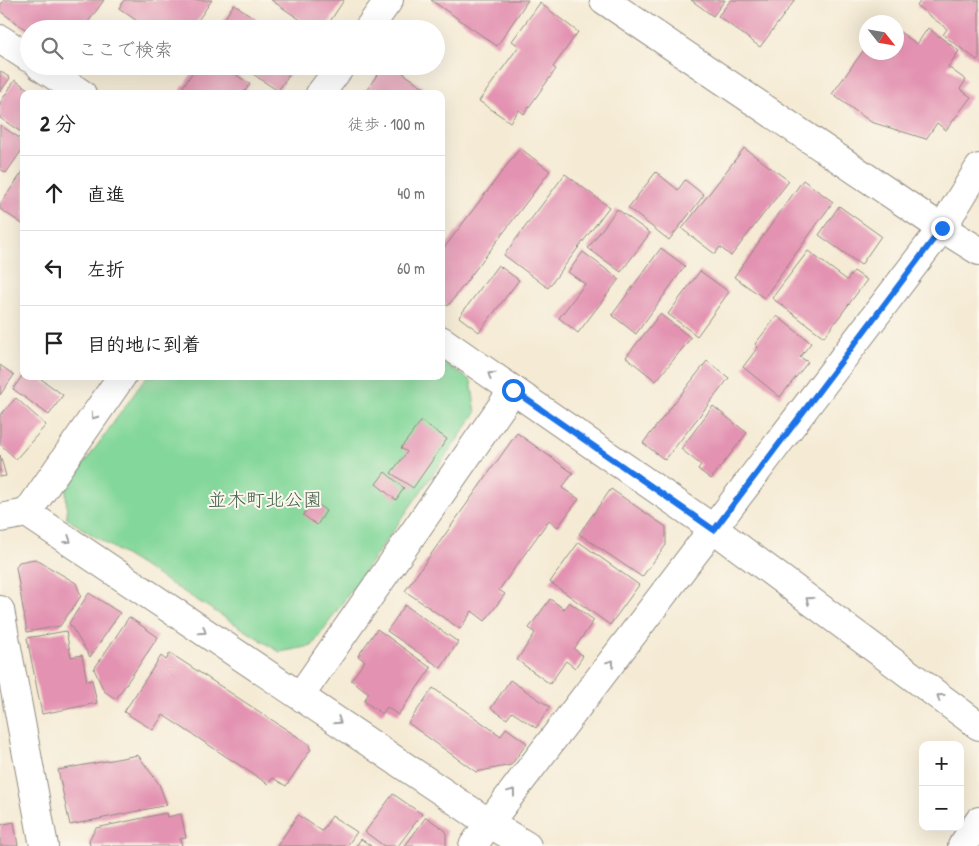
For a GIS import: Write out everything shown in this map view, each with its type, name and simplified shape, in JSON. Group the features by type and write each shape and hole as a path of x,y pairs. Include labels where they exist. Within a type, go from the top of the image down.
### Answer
{"street":[{"path":"375,20 389,0"},
{"path":"604,0 979,251"},
{"path":"0,39 20,52"},
{"path":"54,75 76,90"},
{"path":"323,90 334,75"},
{"path":"473,846 942,228 979,168"},
{"path":"445,343 714,530 979,726"},
{"path":"28,513 119,380"},
{"path":"300,696 513,390"},
{"path":"0,518 28,513 489,823 527,846"},
{"path":"0,610 44,846"},
{"path":"962,846 979,821"}],"green space":[{"name":"並木町北公園","path":"445,363 471,381 476,413 312,646 280,652 67,519 66,489 144,380 445,380"}],"building":[{"path":"4,0 104,0 90,20 20,20 20,25 0,11 0,6"},
{"path":"124,0 212,0 198,20 136,20 119,8"},
{"path":"271,0 344,0 331,20 301,20"},
{"path":"431,0 528,0 497,46"},
{"path":"691,0 725,0 713,16"},
{"path":"731,0 795,0 760,47 718,16"},
{"path":"921,0 979,0 979,58 977,60 943,35 947,29 917,6"},
{"path":"540,3 578,32 553,67 556,69 524,114 519,110 510,122 479,101 519,46 512,41"},
{"path":"234,4 257,20 224,20"},
{"path":"928,28 959,51 948,67 966,80 960,89 971,97 946,130 937,123 926,139 871,122 832,94 859,57 859,60 904,60 904,35 917,44"},
{"path":"0,71 10,78 0,92"},
{"path":"191,75 236,75 250,84 246,90 181,90"},
{"path":"254,75 289,75 279,90"},
{"path":"377,75 406,75 427,90 367,90"},
{"path":"15,80 29,90 20,90 20,131 0,118 0,103"},
{"path":"0,125 20,138 20,153 6,173 0,169"},
{"path":"520,148 550,171 448,306 445,304 445,247"},
{"path":"744,148 789,181 731,256 720,247 715,254 682,229"},
{"path":"656,172 678,190 685,180 704,195 669,240 628,208"},
{"path":"565,174 609,207 548,288 504,255"},
{"path":"20,176 20,222 0,209 0,204"},
{"path":"803,180 833,202 764,298 734,277"},
{"path":"839,206 881,236 861,265 819,235"},
{"path":"617,209 650,233 621,272 588,248"},
{"path":"661,248 685,266 636,334 612,315"},
{"path":"808,251 847,280 854,271 867,280 824,337 772,298"},
{"path":"583,252 619,279 578,333 559,318 585,284 568,272"},
{"path":"498,265 519,280 479,332 459,317"},
{"path":"700,271 729,292 697,336 668,314"},
{"path":"660,314 691,338 656,381 626,357"},
{"path":"777,316 811,343 800,357 808,362 780,397 743,367 758,347 755,344"},
{"path":"707,361 729,378 665,460 643,443"},
{"path":"0,365 14,375 0,395"},
{"path":"20,379 42,380 63,395 49,415 13,389"},
{"path":"16,398 46,425 16,459 0,444 0,415"},
{"path":"713,406 747,433 711,479 698,469 701,465 681,449"},
{"path":"421,421 447,439 413,488 391,473 407,452 401,448"},
{"path":"517,433 573,473 562,488 579,499 558,527 549,520 499,590 505,594 485,621 472,611 460,629 405,591"},
{"path":"0,455 6,476 0,477"},
{"path":"385,472 404,488 396,500 376,484"},
{"path":"611,489 666,527 666,545 642,577 579,534"},
{"path":"313,501 326,511 317,525 303,515"},
{"path":"579,542 639,585 610,625 550,582"},
{"path":"35,559 76,583 81,596 60,626 27,632 16,567 19,562"},
{"path":"89,593 120,613 90,657 69,623"},
{"path":"550,599 564,609 569,602 594,620 574,649 583,656 575,668 566,661 550,684 517,660 535,633 529,628"},
{"path":"405,605 458,642 441,668 387,631"},
{"path":"129,617 158,637 116,699 104,691 94,669"},
{"path":"377,629 431,668 398,715 387,707 382,714 364,701 369,693 351,680 365,661 358,656"},
{"path":"66,631 71,657 82,655 87,681 92,680 97,703 42,714 27,638"},
{"path":"170,653 310,745 309,748 311,749 286,786 273,778 268,784 163,715 153,730 124,712 161,656 166,660"},
{"path":"510,680 550,707 536,728 512,712 507,719 491,708"},
{"path":"433,688 501,736 506,728 527,743 511,765 476,772 408,723"},
{"path":"138,755 159,784 167,805 70,825 58,770"},
{"path":"393,794 422,814 398,846 384,846 365,832"},
{"path":"166,813 167,817 181,814 186,838 180,839 182,846 90,846 89,840 96,828"},
{"path":"298,815 322,831 332,816 357,832 347,846 277,846"},
{"path":"426,817 446,831 446,846 405,846"},
{"path":"14,822 18,846 0,846 0,825"},
{"path":"361,839 371,846 356,846"}],"route":[{"path":"513,390 714,530 942,228"}]}
